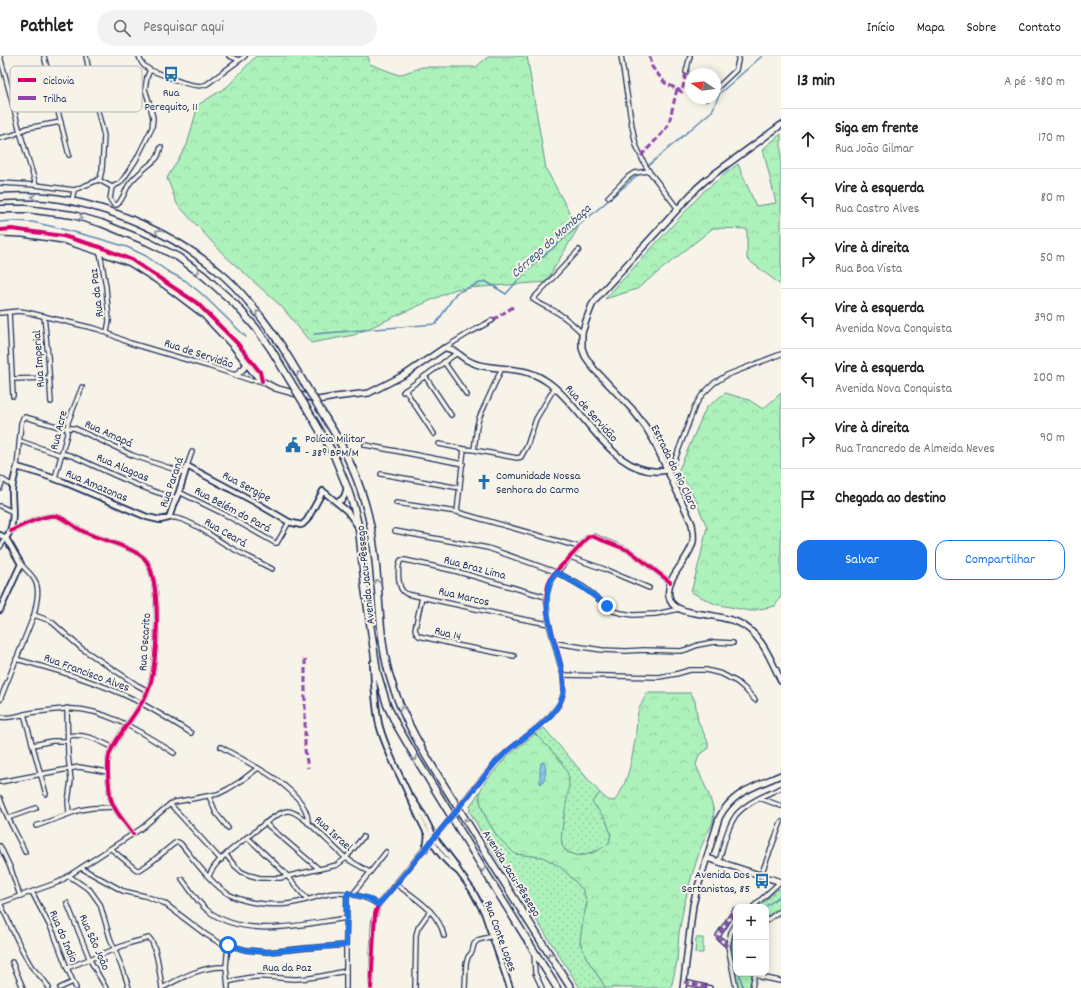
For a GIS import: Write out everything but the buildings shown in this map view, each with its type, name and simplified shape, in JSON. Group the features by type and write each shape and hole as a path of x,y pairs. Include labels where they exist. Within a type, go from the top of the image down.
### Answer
{"highway":[{"name":"Avenida Jacu-Pêssego","path":"0,197 45,197 72,201 103,209 127,218 170,239 203,258 225,276 260,314 281,344 334,432 349,461 364,502 370,521 383,641 389,674 405,717 434,769 537,936 571,988"},
{"name":"Avenida Jacu-Pêssego","path":"0,209 26,209 73,214 101,222 178,257 204,276 235,304 272,349 333,453 347,487 359,529 373,650 381,689 387,706 424,773 558,988"}],"main road":[{"name":"Estrada do Rio Claro","path":"670,582 690,551 694,532 692,524 654,441 645,426 588,362 582,348 582,333 590,312 600,294 678,209 706,180 781,125"},
{"path":"0,234 23,234 63,240 130,263 166,286 203,314 234,347 252,372 262,380"},
{"name":"Rua de Servidão","path":"262,380 275,388 318,400 368,393 406,374 446,347 472,363 529,372 541,378 555,387 567,398 604,443 624,461 645,470 667,470"},
{"path":"236,375 247,364"},
{"path":"670,582 670,601 679,609 728,619 750,630 761,644 781,681"},
{"path":"684,985 693,905 723,810 738,795 746,790 781,775"},
{"path":"707,858 781,881"}],"street":[{"path":"0,56 10,94"},
{"path":"44,56 47,66"},
{"path":"86,56 88,66"},
{"path":"139,56 141,63 150,70 192,85 204,86 245,56"},
{"path":"229,56 239,60"},
{"path":"621,56 636,145 649,171 678,209"},
{"path":"687,68 690,56"},
{"path":"721,84 736,70 739,56"},
{"path":"150,70 145,89 153,118 152,128 136,160 120,183 112,188 110,199 113,204 117,205 120,202 133,180 156,159 161,147"},
{"path":"15,112 36,185"},
{"path":"58,112 69,155"},
{"path":"0,183 36,185 74,190 99,180 102,170 104,136 98,112"},
{"path":"0,138 14,135 27,128 61,122"},
{"path":"608,197 634,173 649,171"},
{"path":"99,180 112,188"},
{"path":"72,201 74,190"},
{"path":"579,250 533,299 566,318 582,333"},
{"name":"Rua da Paz","path":"100,252 106,287 109,321 107,332"},
{"name":"Rua de Servidão","path":"0,314 19,311 36,313 107,332 121,340 250,380 262,380"},
{"path":"9,312 13,396"},
{"name":"Rua Imperial","path":"44,316 51,402"},
{"path":"446,347 492,320"},
{"path":"434,434 404,391 457,354"},
{"path":"667,470 674,462 695,406 702,395 714,383 727,375 781,354"},
{"path":"444,362 467,395"},
{"path":"474,450 479,418 502,368"},
{"path":"425,376 451,415"},
{"path":"12,379 49,378"},
{"name":"Rua Acre","path":"55,478 67,434 68,422 82,387"},
{"path":"439,444 517,458 521,457 527,446 536,419 555,387"},
{"name":"Rua Amapá","path":"20,441 21,423 24,417 30,417 63,428 74,428 155,464 185,473"},
{"path":"0,547 10,531 13,512 13,486 20,441"},
{"name":"Rua Alagoas","path":"20,441 58,454 72,456 160,494 176,498"},
{"path":"365,446 463,464"},
{"path":"457,512 464,449"},
{"name":"Rua Paraná","path":"169,518 176,498 180,492 192,452"},
{"name":"Rua Sergipe","path":"187,466 296,525 303,524 323,491 337,502"},
{"name":"Rua Amazonas","path":"17,467 55,478 147,517 160,520 169,518"},
{"path":"381,474 460,488"},
{"path":"0,488 1,479 13,486"},
{"path":"347,487 345,497 337,502 347,511 359,529"},
{"name":"Rua Belém do Pará","path":"180,492 224,514 274,543 277,542 289,522"},
{"path":"396,503 457,512 578,547"},
{"path":"0,506 13,512"},
{"name":"Rua Oscarito","path":"10,531 29,522 57,516 86,533 139,554 148,564 154,586 157,627 152,677 148,691 112,747 108,761 110,796 114,807 133,834"},
{"name":"Rua Ceará","path":"169,518 178,519 192,524 226,545 272,569"},
{"path":"395,531 488,548 556,572 582,586 613,611 621,614 656,614 679,609"},
{"path":"0,534 6,538 21,564 32,576 36,584 36,603 34,615 0,700"},
{"path":"371,988 374,920 378,905 424,849 434,840 496,762 539,726 559,706 564,690 563,675 549,624 546,597 551,579 556,572 588,537 593,536 630,551 670,582"},
{"path":"570,557 604,569 648,588"},
{"name":"Rua Braz Lima","path":"399,563 401,560 405,560 455,571 546,597"},
{"name":"Rua Marcos","path":"399,563 399,580 401,588 407,594 549,624"},
{"path":"0,610 2,598 21,564"},
{"name":"Rua 14","path":"422,597 415,629 419,636 514,656"},
{"path":"34,615 53,623 81,648 148,691"},
{"path":"555,643 602,650 626,651 681,651 688,650 698,645 714,642 733,643"},
{"path":"373,650 375,690 379,722 383,737 415,810 428,834 434,840"},
{"name":"Rua Francisco Alves","path":"16,659 54,670 124,695 191,733"},
{"path":"563,675 659,678 690,670 706,670 722,674 737,682 755,700"},
{"path":"67,708 69,770 71,780 68,802 69,813"},
{"path":"0,717 13,718 24,714 67,708 88,711 127,725 174,753"},
{"path":"24,714 46,794"},
{"path":"68,736 76,735 88,737 112,747"},
{"path":"33,745 52,741 68,741"},
{"path":"221,747 258,768 295,796 307,812 308,823"},
{"path":"0,782 75,768 85,768 108,772"},
{"path":"49,988 45,981 32,967 0,903 59,882 133,834 151,821 170,804 218,794 241,781 258,768"},
{"path":"719,862 725,839 736,815 743,808 781,788"},
{"path":"408,792 415,802 434,840"},
{"path":"209,796 216,813 228,828"},
{"path":"0,798 25,852"},
{"path":"760,798 781,806"},
{"path":"170,804 221,860"},
{"path":"36,826 80,810 114,807"},
{"path":"8,818 36,808"},
{"name":"Rua Israel","path":"266,823 285,811 293,812 308,823 346,858 369,872"},
{"path":"761,875 781,822"},
{"path":"208,876 212,869 226,855 266,823 319,869"},
{"path":"424,849 427,843 428,834"},
{"path":"247,837 288,877 307,900"},
{"path":"226,855 235,866 242,872 249,875 271,879 288,877 337,864 346,858 363,837"},
{"name":"Rua Conte Lopes","path":"434,840 437,850 448,863 459,872"},
{"name":"Rua Conte Lopes","path":"434,840 454,863 484,912 510,988"},
{"path":"111,849 132,867 138,870 178,842 222,890 239,899 248,901 277,905 288,904 337,892 368,898 378,905"},
{"path":"0,846 11,869 20,896"},
{"path":"424,849 437,850"},
{"path":"353,894 386,852"},
{"path":"81,868 123,891 145,896 164,903 205,934 218,942 228,945 246,950 268,952 346,945"},
{"path":"69,876 90,890 100,904 108,934 129,988"},
{"path":"182,879 206,909 223,920 238,924 265,927 291,926 346,918"},
{"path":"756,904 781,881"},
{"path":"396,884 430,911 439,924 444,936"},
{"name":"Rua do Indio","path":"32,892 54,934 76,988"},
{"path":"346,988 347,893"},
{"name":"Rua São João","path":"67,903 90,960 106,988"},
{"path":"769,919 781,910"},
{"path":"415,988 416,935 418,928 430,911"},
{"path":"728,946 718,936 733,913"},
{"path":"733,929 728,946 736,988"},
{"path":"465,988 466,964 474,944 478,940 493,936"},
{"path":"67,968 130,943 149,938 152,941 155,951 162,988 200,970 226,967"},
{"path":"228,945 226,967 228,988"},
{"path":"534,950 536,973 542,988"},
{"path":"12,962 23,988"},
{"name":"Rua da Paz","path":"228,982 241,978 265,976 307,979 346,972"},
{"path":"752,988 754,976"},
{"path":"760,976 781,980"},
{"path":"60,988 73,982"},
{"path":"684,985 710,988"}],"green space":[{"path":"256,56 368,56 370,64 399,75 422,67 476,67 489,56 527,56 546,169 578,228 546,282 456,289 354,335 311,343 282,307 224,255 177,204 167,178 187,145 198,105 228,86"},
{"path":"781,134 781,285 747,259 747,229 713,228 637,289 605,299 704,191 738,164 756,206 776,203 763,149"},
{"path":"725,393 749,400 763,409 781,393 781,596 775,606 750,611 715,604 691,592 707,527 689,486 677,474 706,408"},
{"path":"647,693 691,693 695,701 698,721 708,742 708,749 699,755 696,765 714,811 713,822 701,847 684,905 679,933 677,962 671,988 606,988 587,959 580,942 587,903 583,890 559,866 543,857 515,854 497,836 485,816 480,801 480,791 485,782 508,755 535,734 561,761 568,774 569,787 562,834 563,847 565,850 578,855 587,855 601,848 609,843 611,834 606,820 592,802 600,793 608,800 614,801 619,795 630,768 638,711"},
{"path":"544,728 600,793 592,802 606,820 611,834 609,843 600,850 577,856 568,852 562,846 561,836 564,817 556,755 535,734"},
{"path":"480,791 480,801 485,816 497,836 515,854 543,857 559,866 583,890 587,903 580,943 587,959 606,988 580,988 489,846 470,812 470,806"},
{"path":"778,889 781,889 781,908 769,917 769,904 761,904"},
{"path":"733,935 733,965 731,950"},
{"path":"696,938 703,938 703,953 695,953"},
{"path":"735,976 753,976 750,988 738,988"}],"water":[{"path":"544,762 546,773 541,784 540,769 541,763"}],"waterway":[{"name":"Córrego do Mombaça","path":"642,171 712,111 720,93 762,56"},
{"name":"Córrego do Mombaça","path":"314,334 436,324 456,293 485,281 506,294 527,270 639,174"},
{"path":"0,222 32,222 127,247 146,256 167,271 186,281 203,295 246,337"},
{"path":"769,904 781,895"},
{"path":"740,976 743,988"}],"marked path":[{"path":"641,156 665,130 669,123 677,89 665,83 652,67 650,56"},
{"path":"677,89 682,92 685,77"},
{"path":"493,320 513,307"},
{"path":"305,659 305,750 308,768"},
{"path":"728,946 718,936 733,913"},
{"path":"684,982 710,988"}],"cycle path":[{"path":"0,230 12,229 63,236 100,247 132,260 197,303 238,344 260,372 262,381"},
{"path":"11,531 39,519 56,516 88,534 123,546 135,552 144,558 150,568 154,584 157,623 154,663 151,679 148,691 142,703 112,748 108,765 110,796 116,811 133,834"},
{"path":"371,988 375,914 378,905 496,762 513,746 548,719 559,705 563,692 563,677 547,611 547,595 550,580 554,574 588,537 591,536 630,551 670,582"}],"place":[{"name":"Rua Perequito, 11","path":"171,74"},
{"name":"Polícia Militar - 38º BPM/M","path":"293,445"},
{"name":"Comunidade Nossa Senhora do Carmo","path":"484,482"},
{"name":"Avenida Dos Sertanistas, 85","path":"762,881"}],"route":[{"path":"228,945 256,952 346,945 347,893 368,898 378,905 496,762 539,726 559,706 564,690 563,675 549,624 546,597 551,579 556,572 585,588 607,606"}]}
